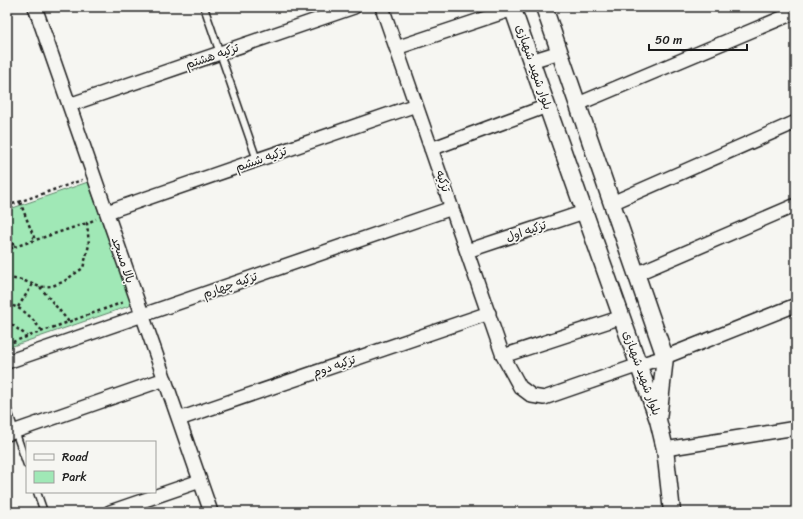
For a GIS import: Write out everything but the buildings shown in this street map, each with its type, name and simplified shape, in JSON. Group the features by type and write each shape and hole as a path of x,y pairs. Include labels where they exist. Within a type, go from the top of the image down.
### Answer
{"street":[{"name":"بالا مسجد","path":"35,7 69,105 103,216 142,315 211,512"},
{"name":"تزکیه هشتم","path":"69,105 354,7"},
{"name":"تزکیه","path":"382,7 503,356 520,387 532,396 544,398 664,357 796,305"},
{"name":"بلوار شهید شهبازی","path":"544,7 664,357 658,420"},
{"path":"396,48 513,8"},
{"name":"بلوار شهید شهبازی","path":"513,8 658,420"},
{"path":"578,104 796,12"},
{"path":"531,61 560,52"},
{"name":"تزکیه ششم","path":"103,216 257,160 416,105"},
{"path":"431,149 547,106"},
{"path":"612,203 796,122"},
{"path":"636,274 796,205"},
{"name":"تزکیه چهارم","path":"7,362 452,208"},
{"name":"تزکیه اول","path":"467,251 584,212"},
{"name":"تزکیه دوم","path":"179,419 488,313"},
{"path":"503,356 622,317"},
{"path":"11,432 165,379"},
{"path":"658,420 665,449 672,512"},
{"path":"665,449 796,428"},
{"path":"110,512 200,481"}],"lane":[{"path":"204,7 257,160"},
{"path":"7,408 11,432 26,463"},
{"path":"36,493 44,512"}],"path":[{"path":"7,206 82,180 84,186"},
{"path":"20,202 35,240"},
{"path":"93,212 103,216"},
{"path":"7,250 87,223 103,216"},
{"path":"98,226 103,216"},
{"path":"40,287 52,286 63,282 83,268 89,245 87,223"},
{"path":"7,235 10,234 14,247"},
{"path":"7,278 22,280 40,287 69,322"},
{"path":"18,307 33,284"},
{"path":"7,344 124,302 122,296"},
{"path":"7,304 18,307 29,315 42,331"},
{"path":"7,321 28,336"}],"green space":[{"path":"88,182 132,305 7,348 7,210"}]}
